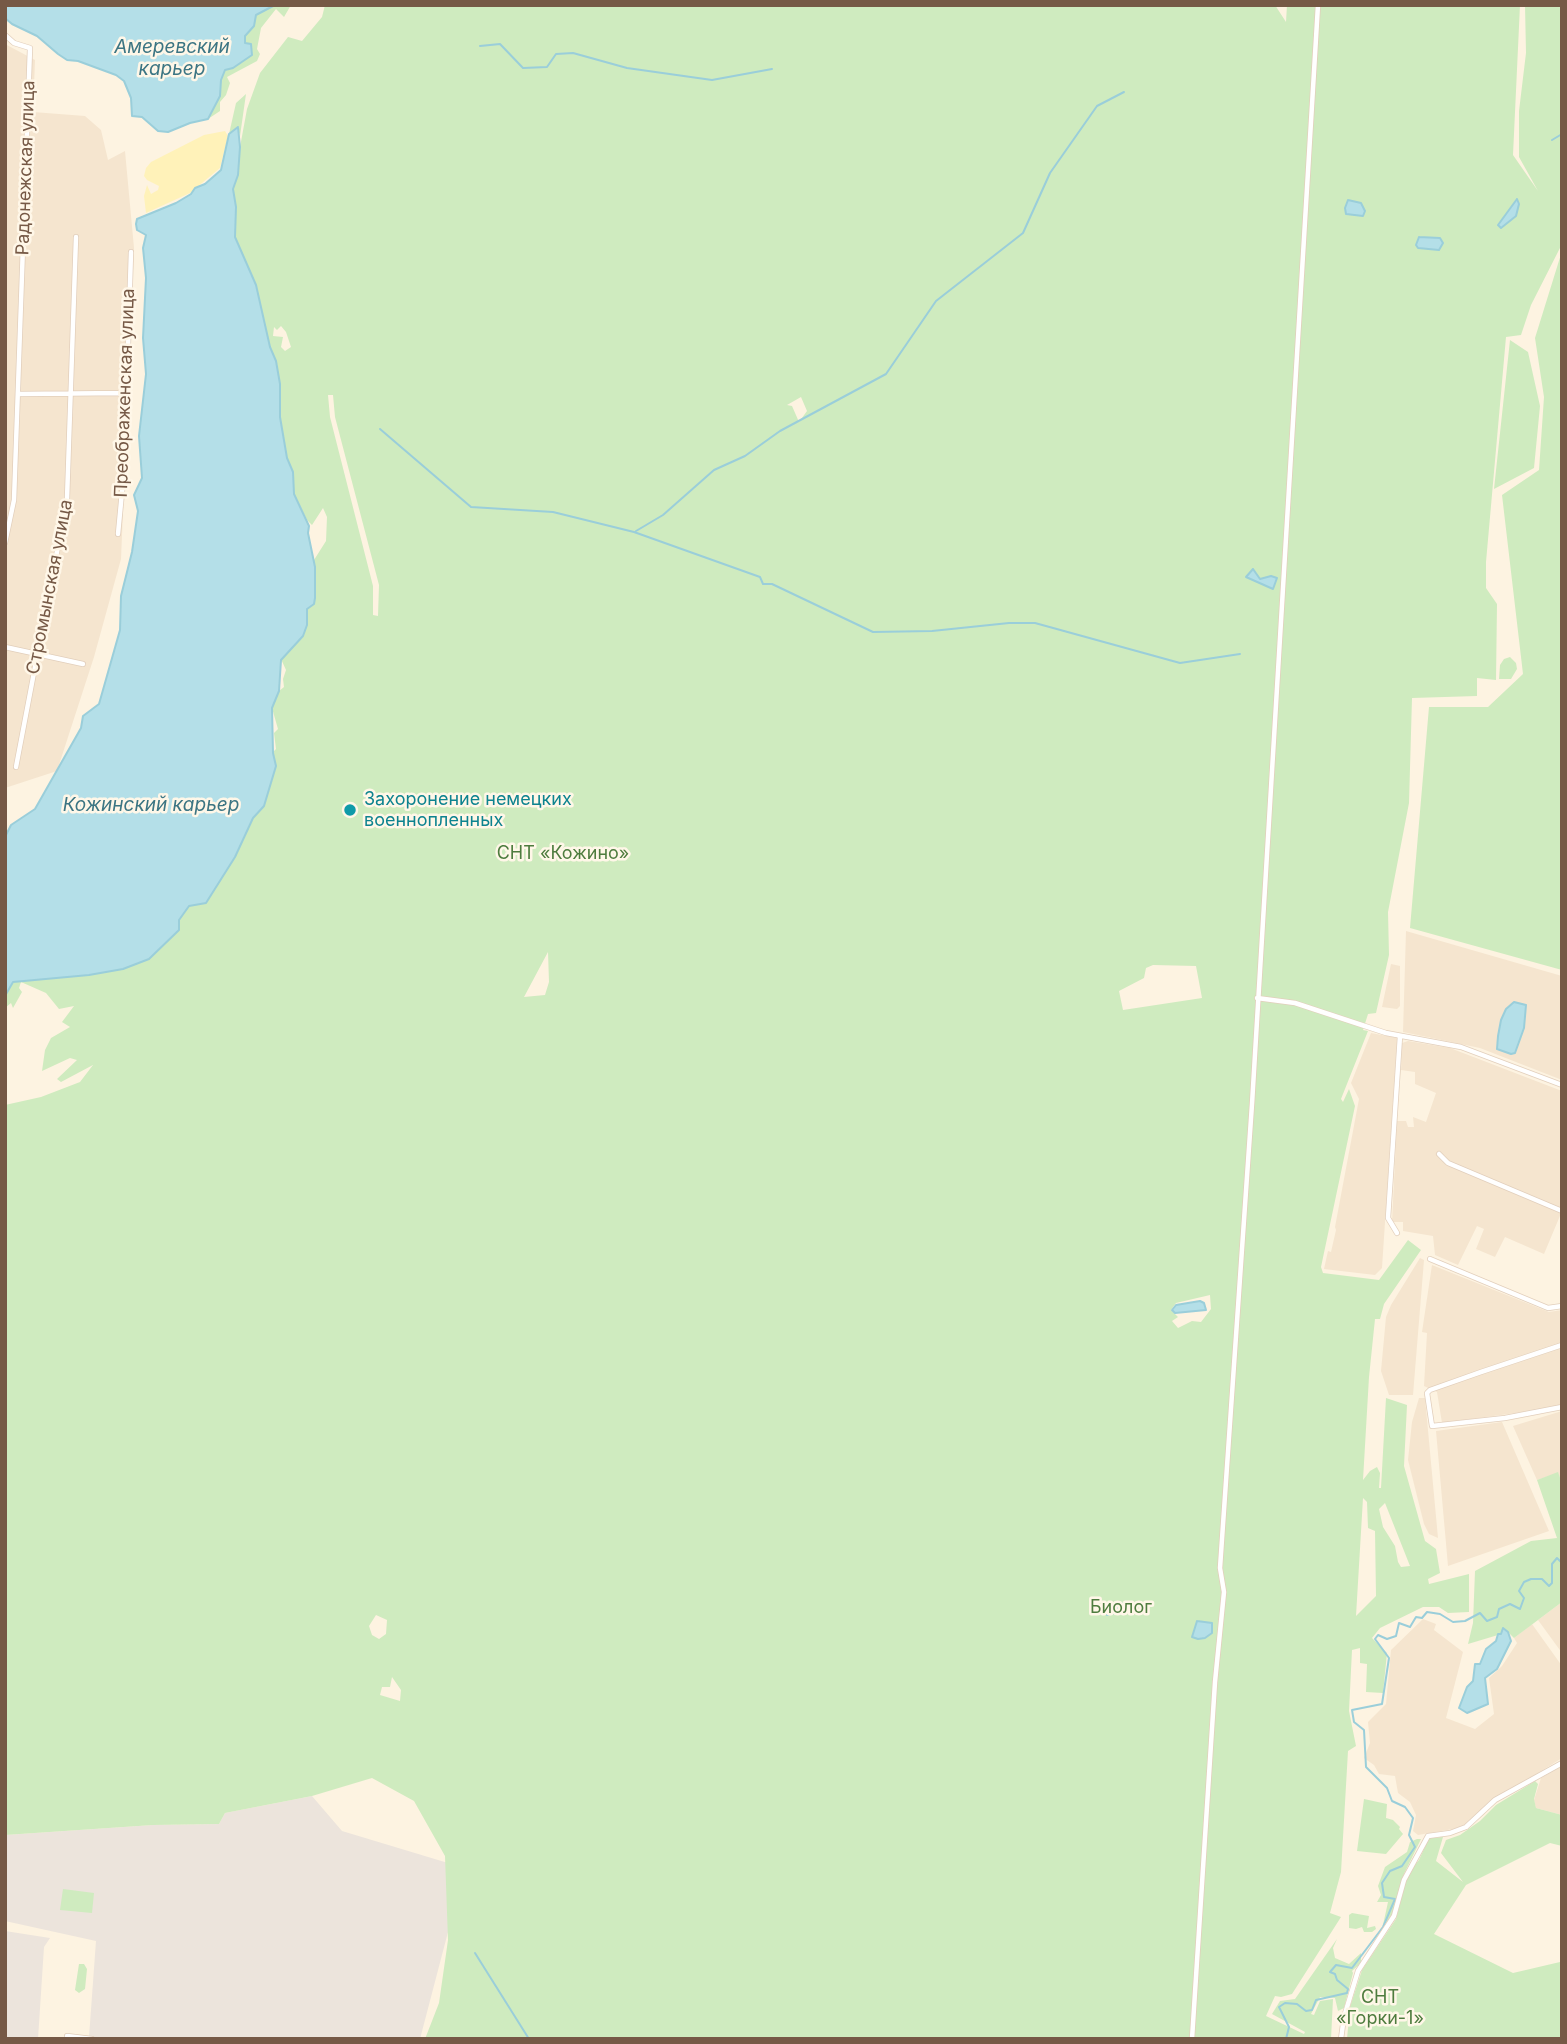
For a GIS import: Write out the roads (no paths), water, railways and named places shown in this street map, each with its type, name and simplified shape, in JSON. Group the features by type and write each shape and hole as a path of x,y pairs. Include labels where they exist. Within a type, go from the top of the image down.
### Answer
{"street":[{"path":"1192,2039 1215,1682 1224,1592 1220,1568 1250,1132 1318,5"},
{"name":"Радонежская улица","path":"5,34 14,43 30,48 14,500 5,543"},
{"name":"Стромынская улица","path":"16,767 67,499 76,237"},
{"name":"Преображенская улица","path":"118,534 124,471 131,252"},
{"path":"18,394 125,393"},
{"path":"5,647 83,664"},
{"path":"1257,998 1295,1003 1372,1029 1461,1047 1562,1086"},
{"path":"1397,1233 1388,1217 1400,1035"},
{"path":"1439,1154 1448,1163 1562,1210"},
{"path":"1430,1259 1548,1308 1562,1306"},
{"path":"1562,1345 1427,1393 1432,1426 1505,1418 1562,1407"},
{"path":"1341,2039 1344,2017 1358,1971 1394,1916 1404,1880 1428,1836 1450,1833 1466,1827 1495,1800 1562,1763"},
{"path":"67,2039 67,2036 92,2039"}],"water":[{"name":"Амеревский карьер","path":"5,5 275,5 256,15 254,26 245,36 245,43 251,44 252,55 233,68 225,70 220,96 208,119 168,132 158,131 142,117 132,116 131,98 124,81 116,75 78,61 67,60 37,36 5,18"},
{"name":"Кожинский карьер","path":"238,127 238,175 233,189 236,207 235,237 256,285 270,347 276,361 280,384 280,417 287,458 293,472 294,494 309,526 315,567 314,604 307,609 307,625 303,636 281,660 279,691 272,708 276,766 264,806 253,818 235,857 206,903 189,906 179,920 179,930 149,959 123,969 89,975 13,982 5,996 5,837 11,825 35,809 81,728 83,716 99,704 120,630 121,596 132,552 138,511 134,495 142,478 139,436 146,374 143,338 146,278 143,248 146,235 137,230 137,219 176,203 221,170 229,134"},
{"path":"1517,199 1519,204 1516,216 1501,228 1498,225"},
{"path":"1348,200 1361,203 1365,211 1363,216 1346,214"},
{"path":"1419,237 1440,238 1443,243 1439,250 1418,248 1416,245"},
{"path":"1253,569 1260,579 1271,576 1277,578 1273,589 1246,577"},
{"path":"1514,1002 1526,1005 1524,1028 1515,1053 1511,1054 1497,1049 1501,1020 1506,1009"},
{"path":"1200,1301 1204,1303 1206,1310 1175,1313 1172,1310 1176,1305"},
{"path":"1119,1603 1135,1606 1119,1614 1107,1615 1109,1608"},
{"path":"1197,1621 1212,1623 1212,1633 1205,1638 1192,1637"},
{"path":"1503,1628 1508,1632 1511,1641 1497,1669 1485,1678 1488,1704 1467,1713 1459,1708 1467,1687 1473,1681 1475,1664 1480,1664 1486,1649 1496,1641"}],"waterway":[{"path":"480,46 500,44 523,68 547,67 556,54 573,53 627,68 712,80 772,69"},
{"path":"636,531 663,515 714,470 745,456 780,431 886,374 936,301 1023,233 1050,173 1097,106 1124,92"},
{"path":"1552,140 1562,134"},
{"path":"380,429 471,507 553,512 634,532 760,577 763,584 772,584 873,632 932,631 1035,623 1180,663 1240,654"},
{"path":"1286,2039 1289,2027 1279,2007 1285,2003 1297,2004 1306,2011 1312,2010 1316,2000 1347,1993 1348,1989 1330,1972 1336,1965 1352,1968 1383,1927 1395,1899 1384,1897 1382,1883 1390,1871 1402,1866 1415,1847 1409,1835 1413,1818 1405,1807 1392,1801 1387,1788 1366,1767 1364,1730 1354,1722 1352,1710 1382,1704 1389,1658 1375,1639 1378,1635 1387,1639 1396,1636 1399,1623 1410,1627 1416,1617 1422,1618 1427,1612 1440,1614 1453,1622 1465,1621 1480,1613 1487,1621 1497,1617 1499,1609 1510,1604 1520,1609 1524,1598 1519,1591 1524,1582 1542,1579 1549,1586 1552,1583 1552,1564 1557,1558 1562,1563"},
{"path":"475,1953 529,2039"}],"place":[{"name":"Захоронение немецких военнопленных","path":"350,810"}],"park label":[{"name":"СНТ «Кожино»","path":"563,854"},
{"name":"Биолог","path":"1121,1608"},
{"name":"СНТ «Горки-1»","path":"1380,2008"}]}
